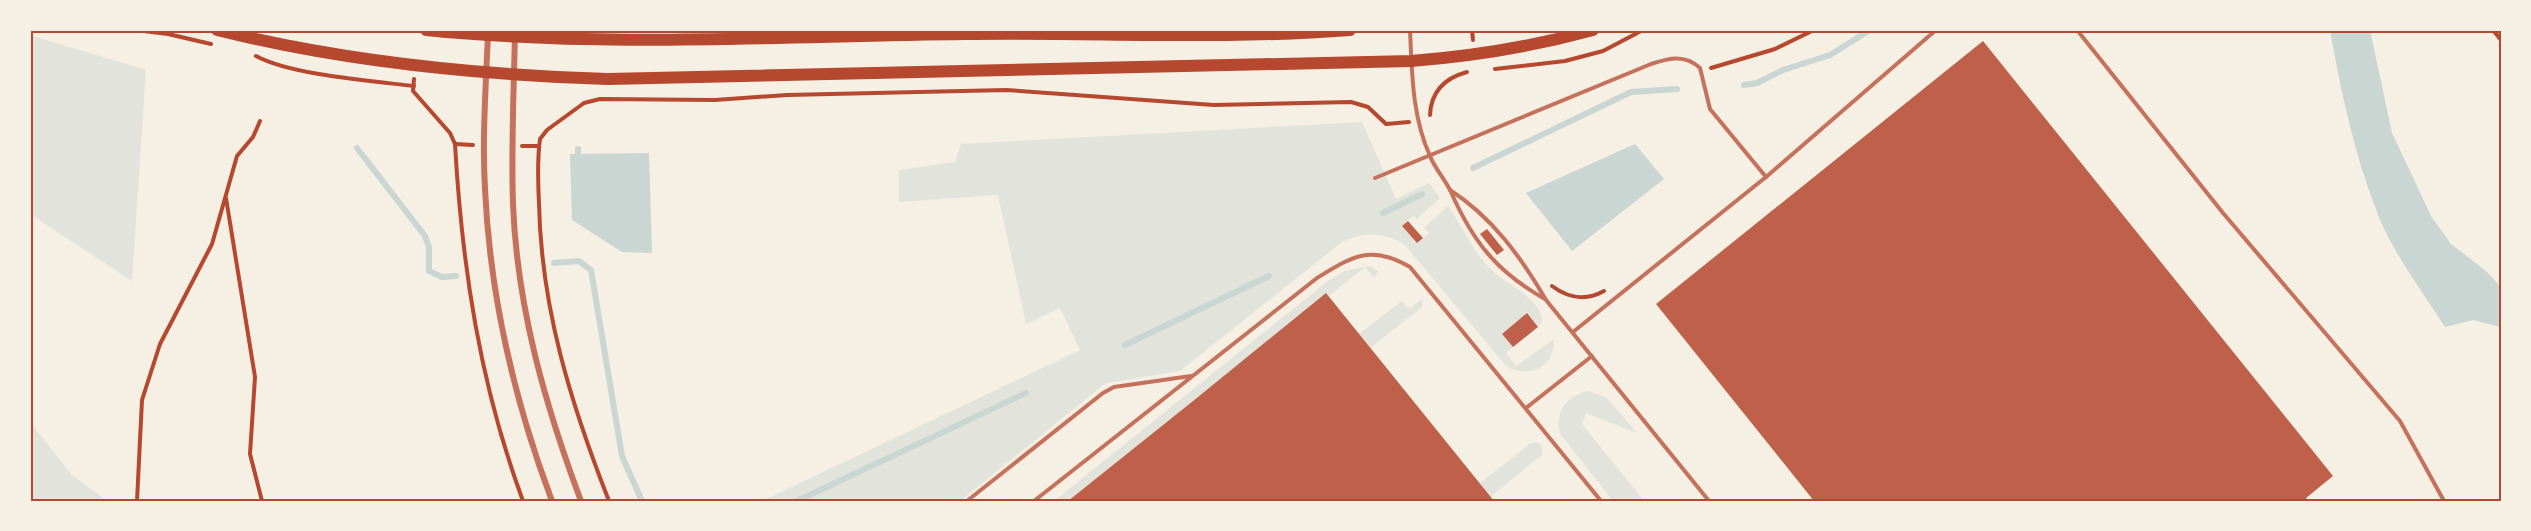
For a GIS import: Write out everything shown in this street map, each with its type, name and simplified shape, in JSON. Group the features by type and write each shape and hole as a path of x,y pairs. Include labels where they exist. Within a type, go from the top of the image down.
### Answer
{"main road":[{"path":"217,30 327,55 487,74 608,79 1411,61 1497,52 1593,30"},
{"path":"426,30 669,41 993,34 1213,37 1350,30"}],"street":[{"path":"488,33 485,189 492,274 504,345 517,402 552,501"},
{"path":"515,34 513,206 519,272 541,383 581,501"}],"lane":[{"path":"1410,30 1417,121 1428,154 1450,190 1464,222 1492,260 1510,276 1546,300"},
{"path":"1573,332 1766,177 1936,30"},
{"path":"2077,30 2223,213 2400,421 2444,501"},
{"path":"1376,178 1428,154 1666,58 1685,59 1703,72 1710,109 1766,177"},
{"path":"1450,190 1490,222 1528,270 1546,300 1709,501"},
{"path":"1034,501 1317,278 1347,260 1375,253 1391,256 1410,267 1601,501"},
{"path":"1526,408 1592,356"},
{"path":"967,501 1103,393 1114,387 1191,376"}],"path":[{"path":"1488,70 1565,61 1603,51 1643,30"},
{"path":"1703,72 1714,66 1775,49 1814,30"},
{"path":"2493,30 2501,40"},
{"path":"609,501 578,420 561,362 548,301 540,231 540,139 547,130 588,101 600,99 715,100 787,95 1006,90 1214,105 1351,102 1368,107 1386,124 1431,120 1434,97 1448,80 1478,71"},
{"path":"414,78 413,92 450,133 455,144 464,263 477,345 504,449 523,501"},
{"path":"137,501 142,400 160,344 212,244 237,156 253,137 260,121"},
{"path":"226,195 255,377 250,454 262,501"},
{"path":"1548,281 1559,291 1576,297 1597,294 1618,280 1626,290"}],"shaded area":[{"path":"2330,30 2370,30 2392,133 2431,216 2451,244 2486,271 2501,287 2501,327 2473,320 2445,327 2399,256 2383,226 2362,168 2344,100"},
{"path":"30,35 146,70 132,281 30,214"},
{"path":"1362,122 1396,199 1429,183 1440,198 1417,219 1413,216 1402,226 1417,243 1429,233 1424,228 1448,206 1474,249 1487,265 1531,300 1541,314 1542,322 1538,327 1527,313 1502,334 1513,347 1506,353 1516,366 1554,339 1553,349 1545,364 1532,371 1515,370 1506,366 1405,245 1382,235 1358,236 1342,242 1180,371 1107,383 960,501 762,501 1080,350 1060,308 1026,324 998,195 899,202 899,170 955,162 961,144"},
{"path":"1635,144 1664,179 1572,251 1526,193"},
{"path":"649,153 652,253 622,252 572,220 570,154"},
{"path":"1369,266 1378,271 1374,278 1365,267 1329,296 1326,294 1068,501 1054,501 1329,280 1345,271"},
{"path":"1423,298 1422,307 1370,348 1359,334 1402,301 1409,309"},
{"path":"1588,391 1607,398 1637,433 1586,413 1582,424 1644,501 1613,501 1561,435 1559,420 1564,406 1574,396"},
{"path":"30,422 72,475 107,501 30,501"},
{"path":"1537,442 1542,446 1542,455 1490,497 1480,483 1531,443"}],"building":[{"path":"1983,41 2333,476 2306,498 2308,501 1814,501 1656,304"},
{"path":"1408,221 1423,238 1417,243 1402,226"},
{"path":"1487,229 1504,250 1497,255 1480,234"},
{"path":"1326,293 1494,501 1068,501 1193,401"},
{"path":"1527,313 1538,327 1513,347 1502,334"}],"waterway":[{"path":"1744,85 1757,83 1783,70 1830,55 1870,30"},
{"path":"1473,168 1631,92 1677,89"},
{"path":"357,148 425,236 429,247 429,271 442,277 456,276"},
{"path":"578,149 578,154"},
{"path":"1383,213 1422,194"},
{"path":"554,263 579,261 591,270 622,456 642,501"},
{"path":"1125,345 1269,276"},
{"path":"797,501 1026,393"}]}
